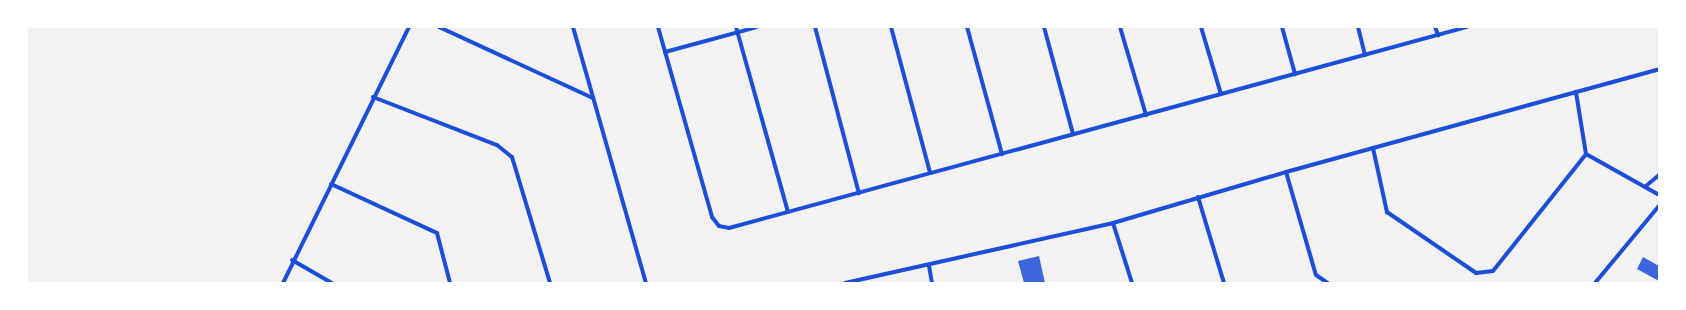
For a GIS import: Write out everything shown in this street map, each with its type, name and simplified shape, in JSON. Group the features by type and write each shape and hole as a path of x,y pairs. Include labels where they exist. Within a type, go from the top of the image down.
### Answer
{"street":[{"path":"283,283 292,260 409,27"},
{"path":"439,27 593,98"},
{"path":"574,27 646,283"},
{"path":"658,27 715,222 719,226 729,228 1467,27"},
{"path":"736,27 788,212"},
{"path":"665,52 757,27"},
{"path":"815,27 859,193"},
{"path":"891,27 930,173"},
{"path":"968,27 1002,154"},
{"path":"1044,27 1073,134"},
{"path":"1120,27 1146,115"},
{"path":"1201,27 1221,94"},
{"path":"1282,27 1294,74"},
{"path":"1358,27 1365,55"},
{"path":"1435,27 1438,35"},
{"path":"845,283 929,266 1113,223 1286,172 1659,69"},
{"path":"1373,148 1387,212 1476,273 1493,271 1586,154 1576,92"},
{"path":"373,97 498,145 512,157 550,283"},
{"path":"1586,154 1646,186 1659,195"},
{"path":"1286,172 1316,275 1328,283"},
{"path":"1646,186 1659,175"},
{"path":"331,184 437,233 450,283"},
{"path":"1198,197 1224,283"},
{"path":"1595,283 1659,206"},
{"path":"1113,223 1132,283"},
{"path":"292,260 332,283"},
{"path":"929,266 932,283"}],"building":[{"path":"1039,256 1045,283 1024,283 1018,261"},
{"path":"1643,257 1659,266 1659,281 1637,269"}]}
